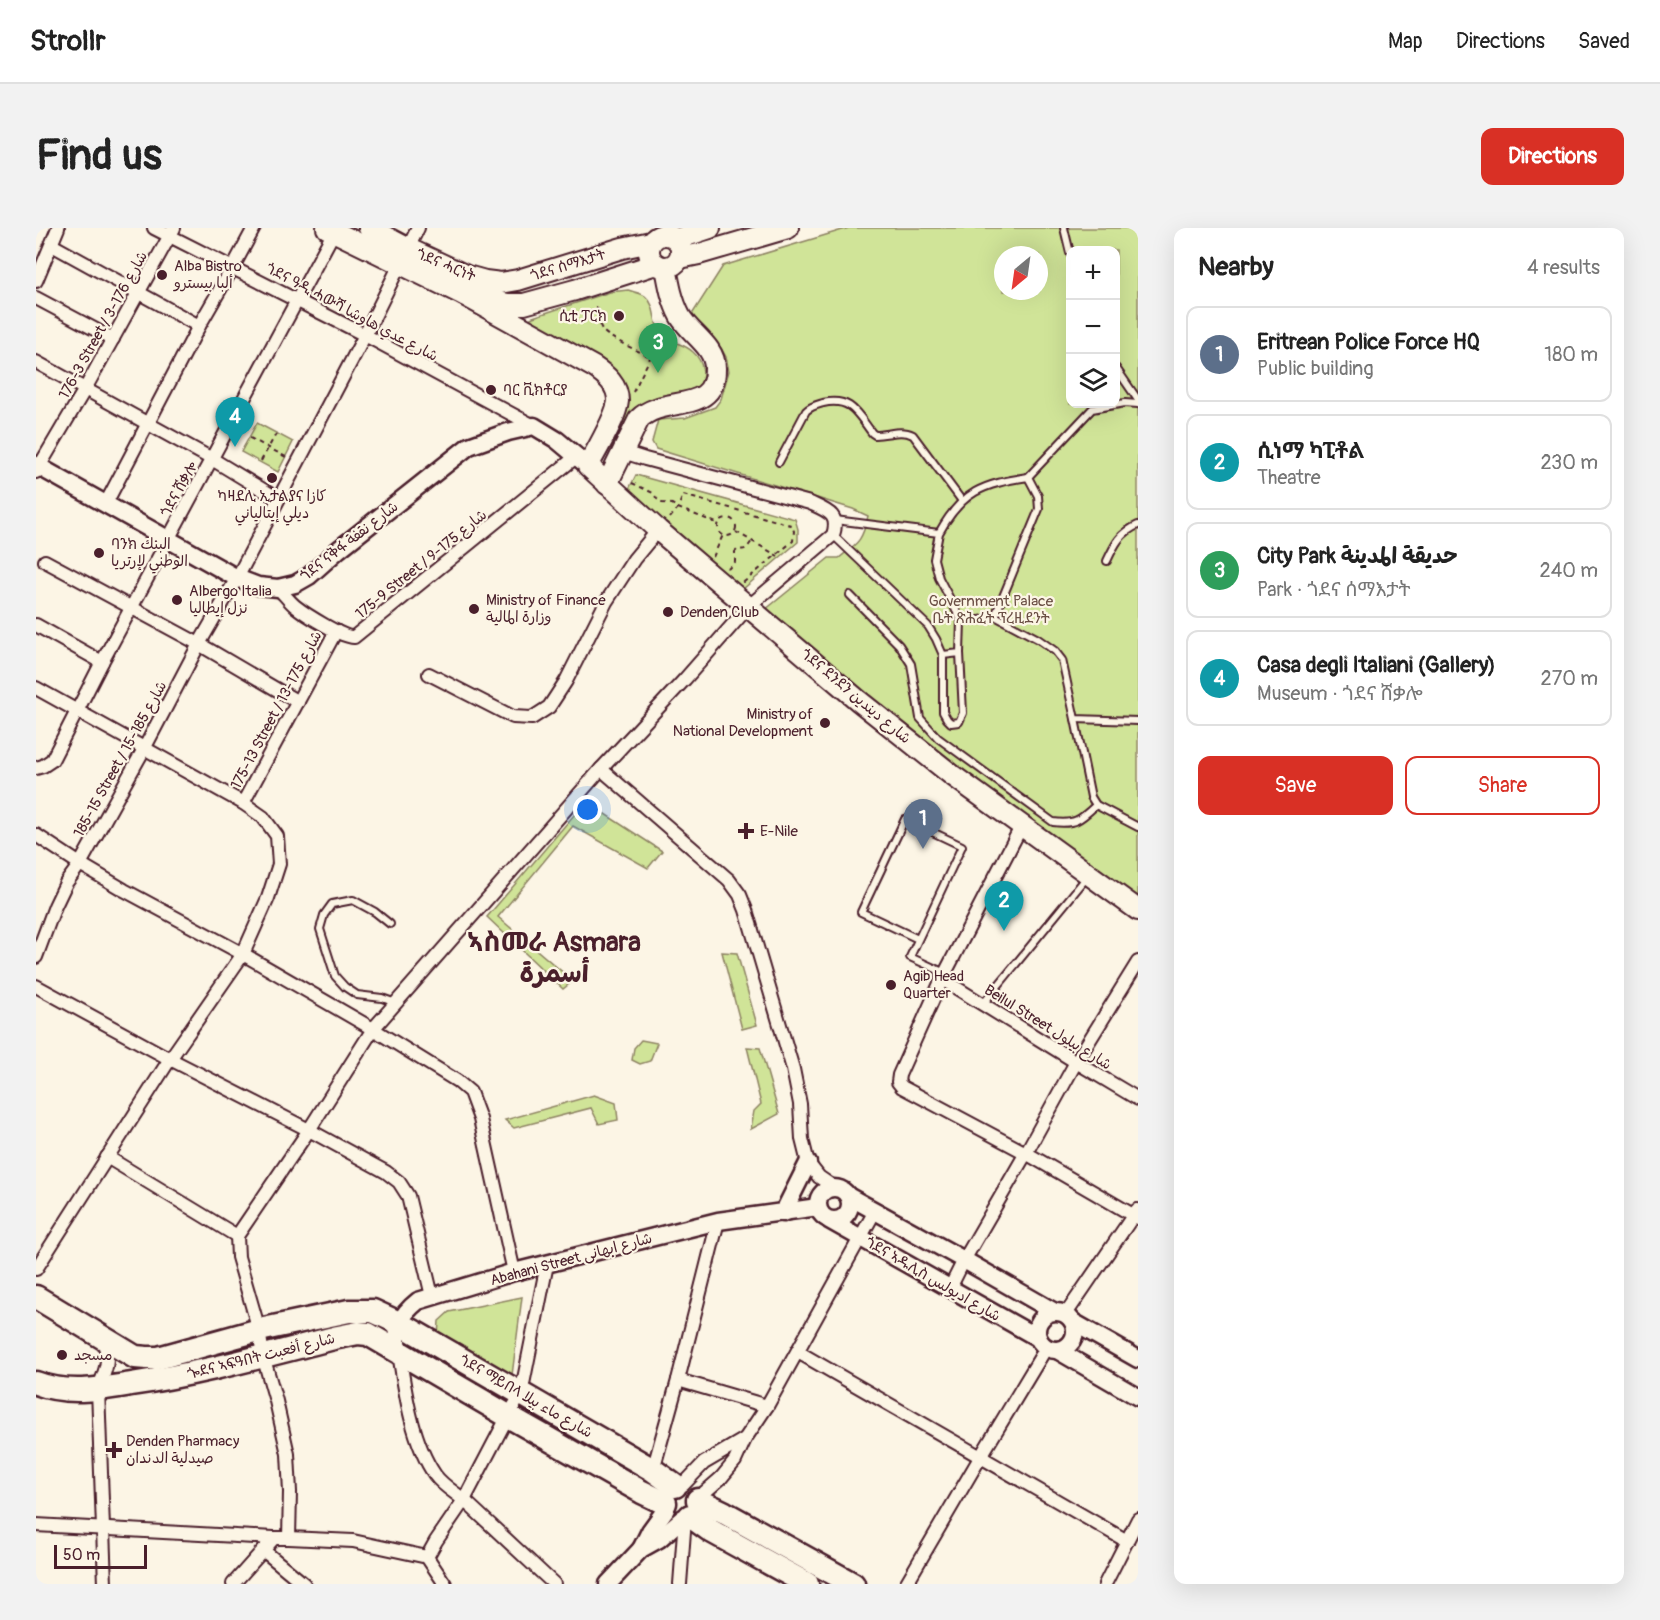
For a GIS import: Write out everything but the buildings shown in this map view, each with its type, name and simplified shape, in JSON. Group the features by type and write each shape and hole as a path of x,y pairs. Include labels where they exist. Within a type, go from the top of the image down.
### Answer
{"highway":[{"path":"36,1297 135,1357 158,1358 259,1330"},
{"name":"ጎደና ማይበላ شارع ماء بيلا","path":"259,1330 349,1311 373,1311 399,1323 653,1470 682,1504 711,1531 807,1584"},
{"name":"ጐደና ኣፍዓበት شارع أفعبت","path":"36,1383 63,1390 98,1389 153,1381 200,1372 338,1337 358,1333 368,1334"},
{"name":"ጎደና ማይበላ شارع ماء بيلا","path":"368,1334 642,1492 724,1513 853,1584"}],"main road":[{"path":"369,228 403,256 464,296 604,374 616,391 618,401 613,416 583,461"},
{"name":"ጎደና ሰማእታት","path":"464,296 507,304 524,304 575,290 664,244 710,228"},
{"name":"ጎደና ሰማእታት","path":"485,281 501,283 518,280 622,248 664,244 699,254 788,228"},
{"path":"332,229 403,256"},
{"path":"607,484 639,419 646,412 706,396 715,377 716,366 711,353 681,318 673,302 664,244"},
{"name":"ጎደና ሓርነት","path":"403,256 485,281"},
{"path":"518,280 524,304 525,328"},
{"name":"ጎደና ደንደን شارع ديندين","path":"583,461 607,484 663,524 749,606 942,768 1138,909"}],"street":[{"path":"36,281 58,228"},
{"name":"ጎደና ዓዲ ሓውሻ شارع عدي هاوشا","path":"154,228 172,232 233,267 534,426"},
{"path":"105,505 254,228"},
{"name":"185-15 Street / شارع 185-15","path":"36,957 66,883 80,864 237,578 418,228"},
{"name":"ጎደና ሸቃሎ","path":"42,766 52,760 102,662 297,300 332,229"},
{"name":"176-3 Street / شارع 176-3","path":"37,468 85,389 172,232"},
{"path":"52,245 199,327"},
{"path":"36,298 113,339"},
{"path":"36,362 212,459 278,499"},
{"path":"534,426 557,440 583,461"},
{"name":"ጎደና ናቅፋ شارع نقفة","path":"278,588 295,584 309,576 338,550 469,446 508,432 534,426"},
{"path":"288,1539 290,1492 288,1454 263,1356 259,1330 238,1257 237,1236 309,1130 373,1029 601,769 749,606 833,535 836,527 836,520 828,511 810,503 623,452"},
{"name":"175-9 Street / شارع 175-9","path":"278,588 300,609 349,638 354,637 583,461"},
{"path":"37,468 237,578 258,586 278,588"},
{"path":"429,674 513,717 532,718 549,707 566,681 606,602 634,559 663,524"},
{"path":"45,561 199,644 298,702"},
{"path":"36,625 102,662"},
{"name":"175-13 Street / شارع 175-13","path":"243,804 336,631"},
{"path":"36,688 243,804 263,818 277,836 279,864 268,898 243,954 170,1059 36,1269"},
{"path":"601,769 729,880 740,894 793,1069 800,1104 802,1139 808,1163 819,1177 842,1192 851,1207 840,1220 824,1213 819,1197 830,1188 842,1192"},
{"path":"1021,826 944,976 899,1075 898,1082 902,1087 1137,1214 1064,1316"},
{"path":"36,835 80,864 373,1029 457,1081 470,1092 480,1119 514,1272"},
{"path":"950,1288 1076,1062 1138,962"},
{"name":"Beilul Street شارع بيلول","path":"944,976 982,1004 1138,1099"},
{"path":"36,986 170,1059 309,1130 386,1172 399,1182 408,1196 432,1296"},
{"path":"107,1157 237,1236"},
{"path":"783,1213 808,1163"},
{"name":"ጎደና ኣዱሊስ شارع اديولس","path":"842,1192 1138,1359"},
{"path":"682,1504 722,1478 735,1461 745,1438 767,1406 798,1352 875,1211"},
{"name":"Abahani Street شارع ابهانى","path":"399,1323 408,1309 417,1301 514,1272 718,1221 783,1213 824,1213"},
{"name":"ጎደና ኣዱሊስ شارع اديولس","path":"824,1213 861,1237 1138,1397"},
{"path":"653,1470 718,1221"},
{"path":"427,1557 464,1500 521,1394 547,1264"},
{"path":"1047,1313 1064,1316 1075,1328 1073,1340 1069,1345 1047,1345 1036,1332 1039,1321 1047,1313"},
{"path":"399,1323 398,1352 405,1391 415,1430 425,1457 436,1476 554,1584"},
{"path":"103,1338 108,1353 108,1362 98,1389 105,1584"},
{"path":"906,1584 1047,1345"},
{"path":"798,1352 1127,1541"},
{"path":"678,1380 767,1406"},
{"path":"608,1584 641,1549 659,1539 682,1504 704,1463 745,1438"},
{"path":"680,1584 682,1504"},
{"path":"1105,1584 1138,1519"},
{"path":"36,1525 353,1541 427,1557 445,1584"},
{"path":"233,1584 274,1538"},
{"path":"263,1550 304,1584"}],"lane":[{"path":"1064,228 1069,246"},
{"path":"1120,376 1138,402"},
{"path":"779,462 806,411 812,406 833,401 843,402 851,406 875,435 899,432 913,435 962,501"},
{"path":"1120,404 1138,402"},
{"path":"833,535 928,626 942,655 943,712 951,723 960,722 963,713 961,620 939,578 934,559 939,533 949,515 975,491 1001,482 1028,477 1092,408"},
{"path":"995,616 1039,509 1038,496 1028,477"},
{"path":"836,520 939,533"},
{"path":"1107,561 1114,546 1126,530 1138,525"},
{"path":"850,595 899,645 911,664 920,718 938,738 1053,822 1068,824 1080,820 1096,806"},
{"path":"961,620 980,620 995,616 1055,651 1062,660 1091,797 1096,806 1138,827"},
{"path":"942,655 960,653"},
{"path":"1075,719 1138,721"},
{"path":"918,939 861,912 905,819 962,846 910,957 944,976"},
{"path":"982,1004 1089,874"},
{"path":"390,924 375,912 353,900 332,904 324,915 320,929 335,976 345,987 357,995 382,998 396,1003"}],"path":[{"path":"597,307 598,319 603,330 651,357"},
{"path":"633,391 661,336"},
{"path":"261,461 276,434"},
{"path":"250,438 286,457"},
{"path":"632,483 653,493 662,503 672,504 719,524"},
{"path":"663,524 678,508 683,495 791,525 794,531 793,541 778,555 744,582 736,576"},
{"path":"725,519 731,519 736,525 735,532 729,536 723,535 719,531 719,524 725,519"},
{"path":"735,532 778,555"},
{"path":"720,563 712,556 723,535"},
{"path":"728,569 735,562 735,552 738,549 744,550 752,541"}],"green space":[{"name":"Government Palace ቤት ጽሕፈት ፕረዚደንት","path":"849,228 1138,228 1138,899 933,755 765,610 829,558 839,558 851,548 864,531 868,516 853,509 656,449 652,442 658,420 685,418 715,407 721,399 729,371 721,348 698,329 691,316 723,266"},
{"path":"628,290 643,295 649,300 661,334 689,349 699,358 703,377 700,386 693,392 640,406 629,416 613,449 606,446 623,400 529,323 529,319 610,292"},
{"path":"257,423 293,442 278,472 241,452"},
{"path":"636,475 795,519 798,542 743,589 628,491"},
{"path":"588,803 662,851 648,868 573,826 498,917 573,981 563,989 487,917 574,815"},
{"path":"722,952 737,953 757,1025 742,1029"},
{"path":"641,1040 657,1043 650,1061 640,1064 632,1060 634,1048"},
{"path":"747,1047 760,1048 779,1114 751,1129 754,1111 761,1104"},
{"path":"594,1095 616,1103 618,1120 599,1124 591,1108 514,1128 505,1120"},
{"path":"522,1297 511,1383 438,1337 439,1321 449,1312"}],"place":[{"name":"Alba Bistro ألبا بيسترو","path":"162,275"},
{"name":"ሲቲ ፓርክ","path":"619,316"},
{"name":"City Park حديقة المدينة","path":"658,373"},
{"name":"ባር ቪክቶርያ","path":"491,390"},
{"name":"Casa degli Italiani (Gallery)","path":"235,447"},
{"name":"ካዛደሊ ኢታልያና كازا ديلي إيتالياني","path":"272,478"},
{"name":"ባንክ البنك الوطني لإرتريا","path":"99,553"},
{"name":"Albergo Italia نزل إيطاليا","path":"177,600"},
{"name":"Ministry of Finance وزارة المالية","path":"474,609"},
{"name":"Denden Club","path":"668,612"},
{"name":"Ministry of National Development","path":"825,723"},
{"name":"E-Nile","path":"746,831"},
{"name":"Eritrean Police Force HQ","path":"923,849"},
{"name":"ሲነማ ካፒቶል","path":"1004,931"},
{"name":"Agib Head Quarter","path":"891,985"},
{"name":"مسجد","path":"62,1355"},
{"name":"Denden Pharmacy صيدلية الدندان","path":"114,1450"}],"district":[{"name":"ኣስመራ Asmara أسمرة","path":"554,958"}]}
